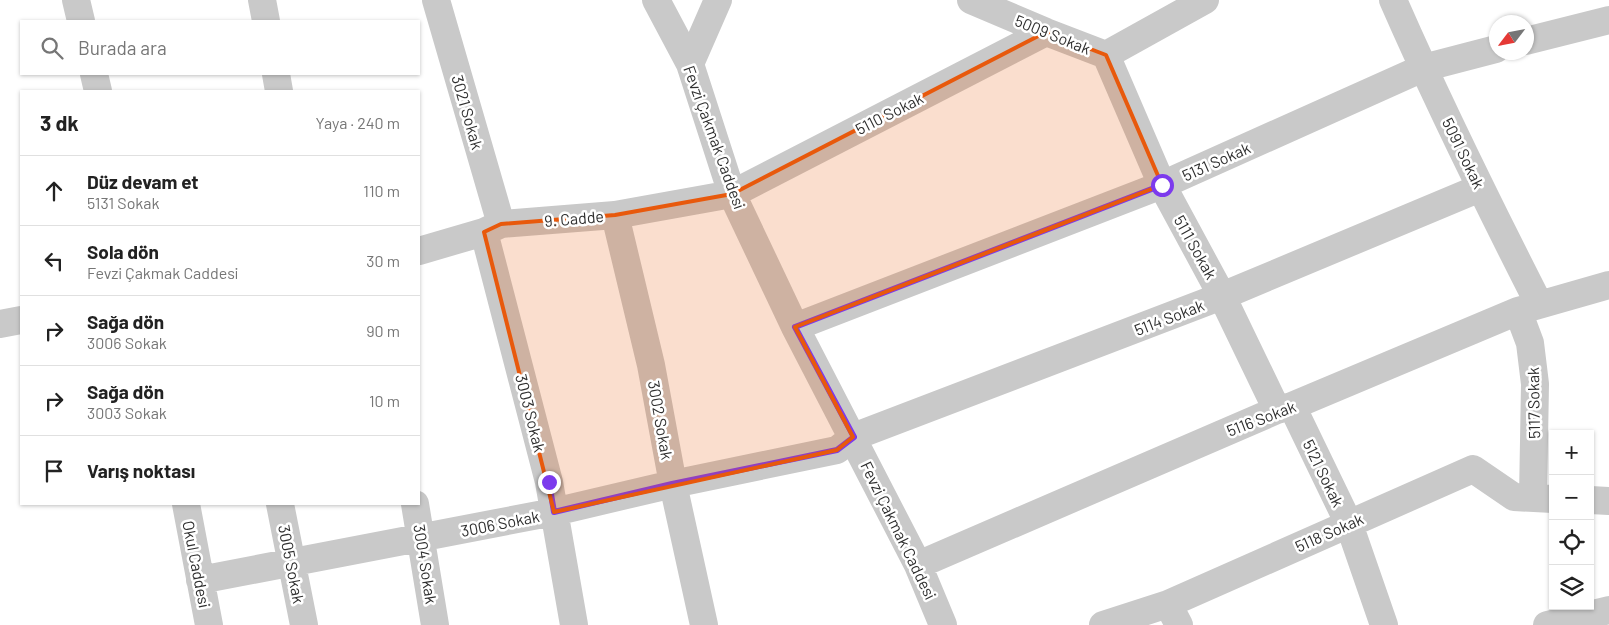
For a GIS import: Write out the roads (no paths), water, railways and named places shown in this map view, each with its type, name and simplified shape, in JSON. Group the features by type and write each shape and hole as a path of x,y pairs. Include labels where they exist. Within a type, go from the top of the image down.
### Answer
{"street":[{"path":"76,0 81,20"},
{"path":"262,0 266,20"},
{"name":"3021 Sokak","path":"436,0 493,228"},
{"name":"Fevzi Çakmak Caddesi","path":"656,0 690,64 732,194 795,327 854,437 918,564 943,625"},
{"path":"690,64 718,0"},
{"name":"5009 Sokak","path":"971,0 1106,55"},
{"path":"1106,55 1205,0"},
{"name":"5091 Sokak","path":"1393,0 1480,188 1528,307"},
{"path":"1534,40 1609,20"},
{"name":"5110 Sokak","path":"732,194 1046,32"},
{"name":"5131 Sokak","path":"795,327 1162,185 1423,68 1489,51"},
{"name":"5111 Sokak","path":"1106,55 1162,185 1284,408"},
{"path":"94,75 98,90"},
{"path":"276,75 279,90"},
{"name":"5114 Sokak","path":"854,437 1222,296 1480,188"},
{"name":"9. Cadde","path":"420,251 493,228 615,215 732,194"},
{"name":"3002 Sokak","path":"615,215 651,365 672,484 704,625"},
{"name":"3003 Sokak","path":"493,228 549,482 574,625"},
{"name":"5116 Sokak","path":"918,564 1284,408 1528,307 1609,285"},
{"name":"5117 Sokak","path":"1528,307 1543,498"},
{"path":"0,324 20,320"},
{"name":"5121 Sokak","path":"1284,408 1349,524 1384,625"},
{"name":"3006 Sokak","path":"200,580 554,512 672,484 837,450 854,437"},
{"name":"5118 Sokak","path":"1103,625 1173,615 1349,524 1473,470 1514,497 1543,498"},
{"path":"1594,500 1609,501"},
{"name":"Okul Caddesi","path":"186,505 209,625"},
{"name":"3005 Sokak","path":"280,505 304,625"},
{"name":"3004 Sokak","path":"415,505 435,625"},
{"path":"1547,625 1609,610"}]}
